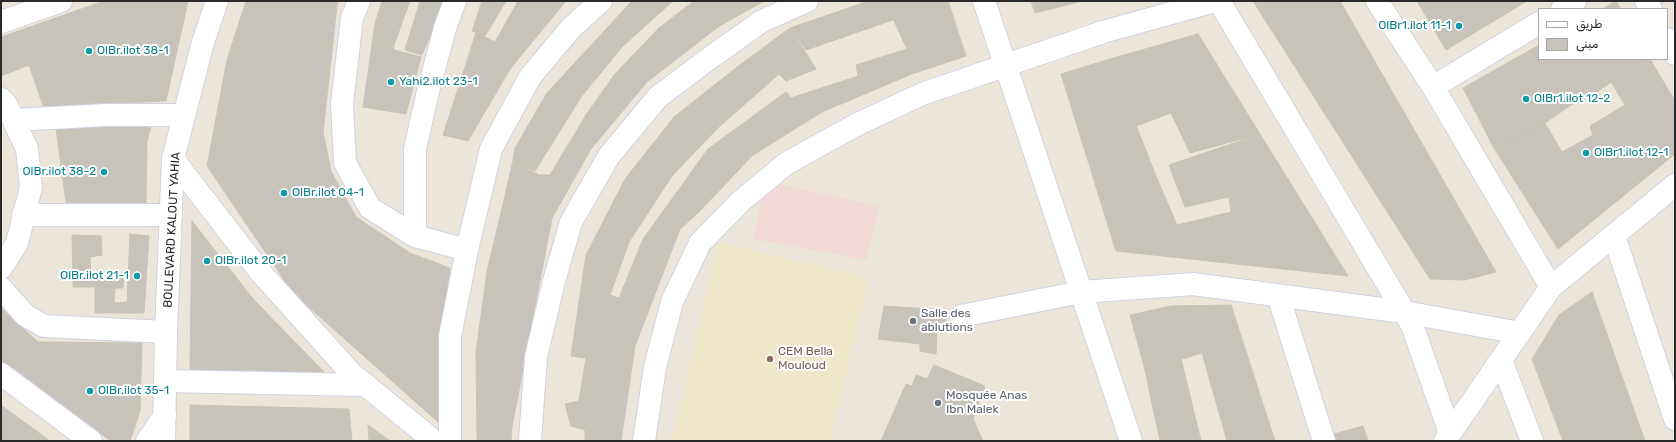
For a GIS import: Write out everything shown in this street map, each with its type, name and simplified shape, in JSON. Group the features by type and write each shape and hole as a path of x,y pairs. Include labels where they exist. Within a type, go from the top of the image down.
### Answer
{"street":[{"path":"1,22 61,1"},
{"name":"BOULEVARD KALOUT YAHIA","path":"164,441 166,332 173,159 203,42 217,1"},
{"path":"359,1 352,18 342,104 345,163 370,208 415,236 467,250"},
{"path":"415,236 415,149 429,87 446,25 455,1"},
{"path":"450,441 450,336 467,250 491,149 530,77 571,28 601,1"},
{"path":"530,441 536,357 554,281 571,222 609,156 658,98 670,88 762,21 807,1"},
{"path":"984,1 1131,441"},
{"path":"644,441 644,430 655,367 672,302 700,242 742,201 786,163 856,125 922,94 1103,32 1215,1"},
{"path":"1219,1 1412,325 1448,437"},
{"path":"1377,1 1433,87 1551,287"},
{"path":"1564,8 1575,1"},
{"path":"1433,87 1538,24"},
{"path":"1668,41 1675,54"},
{"path":"1,99 6,104 27,149 31,187 17,242 1,268"},
{"path":"14,120 106,115 184,116"},
{"path":"173,159 262,274 352,374 434,441"},
{"path":"1448,437 1551,287 1675,185"},
{"path":"24,215 171,215"},
{"path":"1614,236 1675,420"},
{"path":"961,316 1081,292 1193,284 1404,312 1520,333"},
{"path":"1,288 25,315 44,326 166,332"},
{"path":"1278,295 1324,441"},
{"path":"1501,360 1532,441"},
{"path":"1,374 91,441"},
{"path":"165,381 366,385"},
{"path":"147,441 165,415"}],"shaded area":[{"path":"765,181 879,206 867,260 754,239"},
{"name":"CEM Bella Mouloud","path":"719,242 869,278 830,441 672,441"}],"building":[{"name":"OlBr.ilot 38-1","path":"104,1 188,1 166,101 43,106 29,65 1,76 1,37"},
{"name":"OlBr.ilot 04-1","path":"246,1 338,1 323,132 331,171 356,217 410,253 450,268 439,344 438,422 293,293 207,166 227,60"},
{"name":"Yahi2.ilot 23-1","path":"382,1 410,1 394,45 394,50 421,57 406,114 363,107 375,24"},
{"name":"Yahi2.ilot 23-1","path":"420,1 445,1 422,55 405,50"},
{"path":"482,1 506,1 485,36 472,31"},
{"path":"518,1 566,1 510,69 468,141 443,135 476,33 495,42"},
{"path":"632,1 673,1 623,46 581,97 535,171 513,161 515,148 547,93"},
{"path":"694,1 764,1 718,27 647,82 591,149 552,218 512,427 511,441 480,441 477,439 476,352 487,272 513,161 539,175 550,175 586,115 614,75 659,28"},
{"path":"869,1 885,1 893,20 806,50 790,28"},
{"path":"885,1 948,1 966,56 912,74 822,112 753,155 698,213 680,229 635,346 621,441 585,441 585,430 571,426 565,404 579,401 586,358 571,356 586,255 625,179 674,117 741,64 790,28 816,69 786,81 779,74 719,127 672,176 629,242 610,295 619,298 643,239 708,149 786,92 791,98 858,76 856,65 907,49"},
{"path":"1031,1 1083,1 1035,13"},
{"path":"1253,1 1340,1 1496,272 1465,280 1430,279"},
{"name":"OlBr1.ilot 11-1","path":"1417,1 1527,1 1446,50"},
{"path":"1616,1 1620,8 1604,8"},
{"path":"1198,34 1260,134 1190,153 1171,113 1136,126 1110,59"},
{"name":"OlBr1.ilot 12-2","path":"1538,46 1538,60 1643,60 1597,92 1571,105 1545,123 1494,148 1463,88"},
{"path":"1110,59 1177,225 1231,212 1229,197 1185,207 1169,165 1260,134 1348,276 1116,251 1061,74"},
{"name":"OlBr1.ilot 12-1","path":"1643,60 1651,60 1675,101 1675,154 1558,249 1494,148 1545,123 1562,152 1593,135 1590,126 1625,105 1611,82"},
{"name":"OlBr.ilot 38-2","path":"151,126 147,142 146,203 66,203 56,128"},
{"name":"OlBr.ilot 20-1","path":"192,221 254,300 327,375 190,370"},
{"name":"OlBr.ilot 21-1","path":"130,234 149,236 144,313 95,313 95,287 73,287 72,235 101,236 102,255 90,257 91,279 112,279 112,273 124,273 123,288 115,288 114,303 127,302"},
{"path":"1592,292 1645,441 1563,441 1532,359 1559,315"},
{"path":"1231,305 1275,441 1227,441 1202,353 1145,370 1130,315 1171,306"},
{"name":"Salle des ablutions","path":"884,306 946,310 946,332 937,331 936,354 920,351 920,344 878,339"},
{"name":"OlBr.ilot 35-1","path":"1,308 38,342 142,343 140,411 130,441 111,441 1,363"},
{"path":"1181,359 1201,441 1160,441 1145,370"},
{"name":"Mosquée Anas Ibn Malek","path":"934,365 985,386 973,419 983,441 881,441 906,384 912,386 916,375 927,379"},
{"path":"1,405 50,441 1,441"},
{"path":"190,405 349,409 352,441 190,441"},
{"path":"368,425 390,441 369,441"},
{"path":"1363,426 1368,441 1325,441 1323,437"}],"place":[{"name":"OlBr1.ilot 11-1","path":"1459,26"},
{"name":"OlBr.ilot 38-1","path":"89,51"},
{"name":"Yahi2.ilot 23-1","path":"391,82"},
{"name":"OlBr1.ilot 12-2","path":"1526,99"},
{"name":"OlBr1.ilot 12-1","path":"1586,153"},
{"name":"OlBr.ilot 38-2","path":"104,172"},
{"name":"OlBr.ilot 04-1","path":"284,193"},
{"name":"OlBr.ilot 20-1","path":"207,261"},
{"name":"OlBr.ilot 21-1","path":"137,276"},
{"name":"Salle des ablutions","path":"913,321"},
{"name":"CEM Bella Mouloud","path":"770,359"},
{"name":"OlBr.ilot 35-1","path":"90,391"},
{"name":"Mosquée Anas Ibn Malek","path":"938,403"}]}
